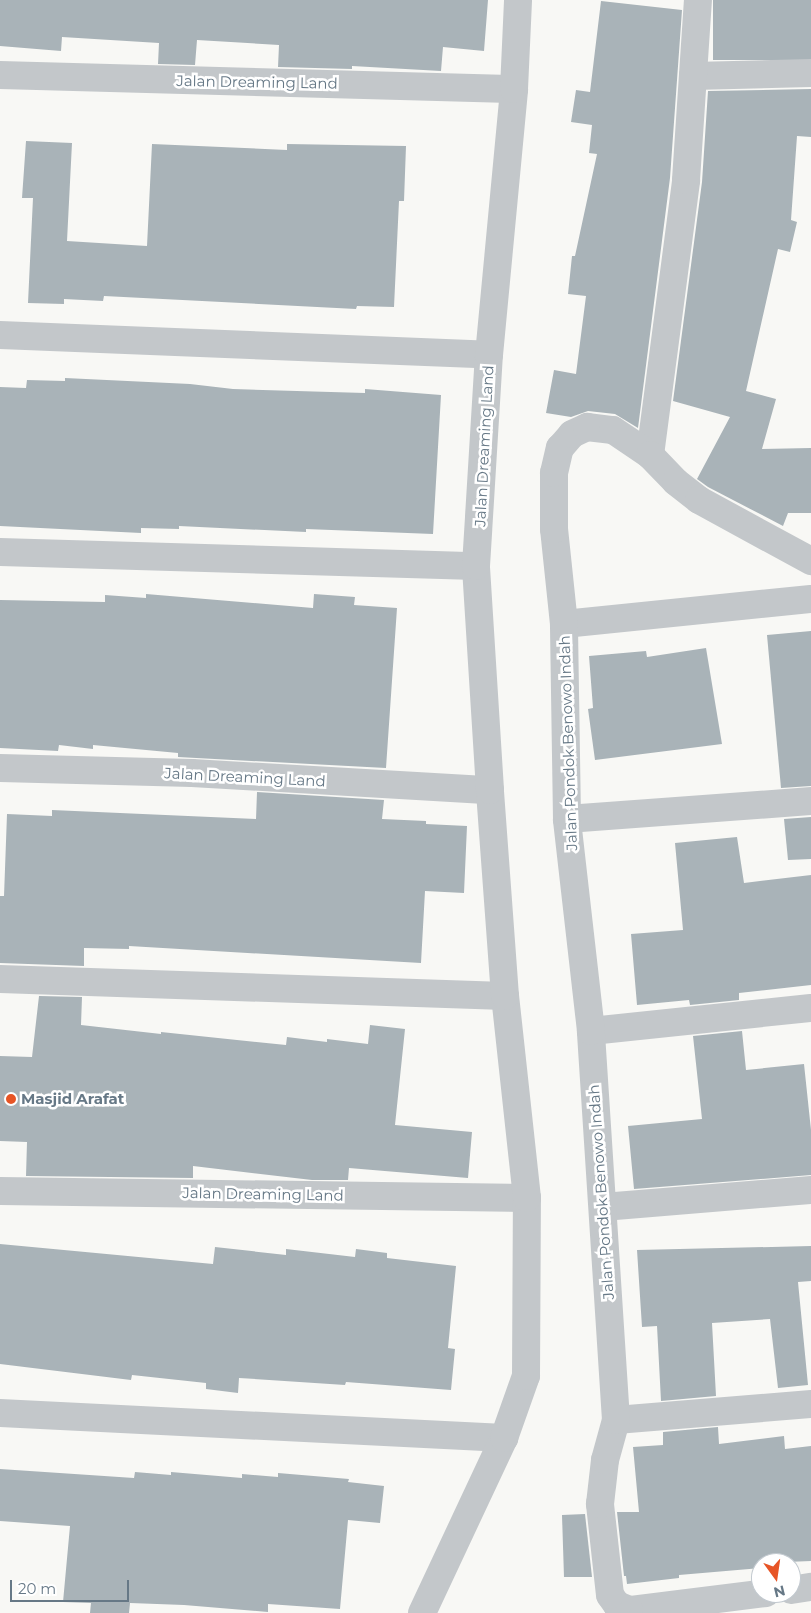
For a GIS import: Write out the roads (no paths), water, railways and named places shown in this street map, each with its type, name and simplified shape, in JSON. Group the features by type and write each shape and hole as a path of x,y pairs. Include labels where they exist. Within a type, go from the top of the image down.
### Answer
{"street":[{"name":"Jalan Dreaming Land","path":"422,1613 504,1438 526,1376 526,1198 506,996 490,790 476,566 489,355 514,89 518,0"},
{"path":"650,456 686,180 698,0"},
{"path":"693,76 811,73"},
{"name":"Jalan Dreaming Land","path":"0,75 514,89"},
{"name":"Jalan Dreaming Land","path":"0,335 489,355"},
{"name":"Jalan Pondok Benowo Indah","path":"751,1595 629,1610 617,1605 610,1594 600,1504 605,1460 616,1420 590,1031 567,819 564,624 554,529 554,473 560,448 572,434 587,427 613,430 650,456 676,482 699,500 811,561"},
{"path":"0,552 476,566"},
{"path":"564,624 811,599"},
{"name":"Jalan Dreaming Land","path":"0,768 192,773 490,790"},
{"path":"567,819 811,802"},
{"path":"0,979 506,996"},
{"path":"590,1031 811,1008"},
{"path":"603,1207 811,1190"},
{"name":"Jalan Dreaming Land","path":"0,1191 526,1198"},
{"path":"616,1420 811,1404"},
{"path":"0,1413 504,1438"}],"place":[{"name":"Masjid Arafat","path":"11,1099"}]}
